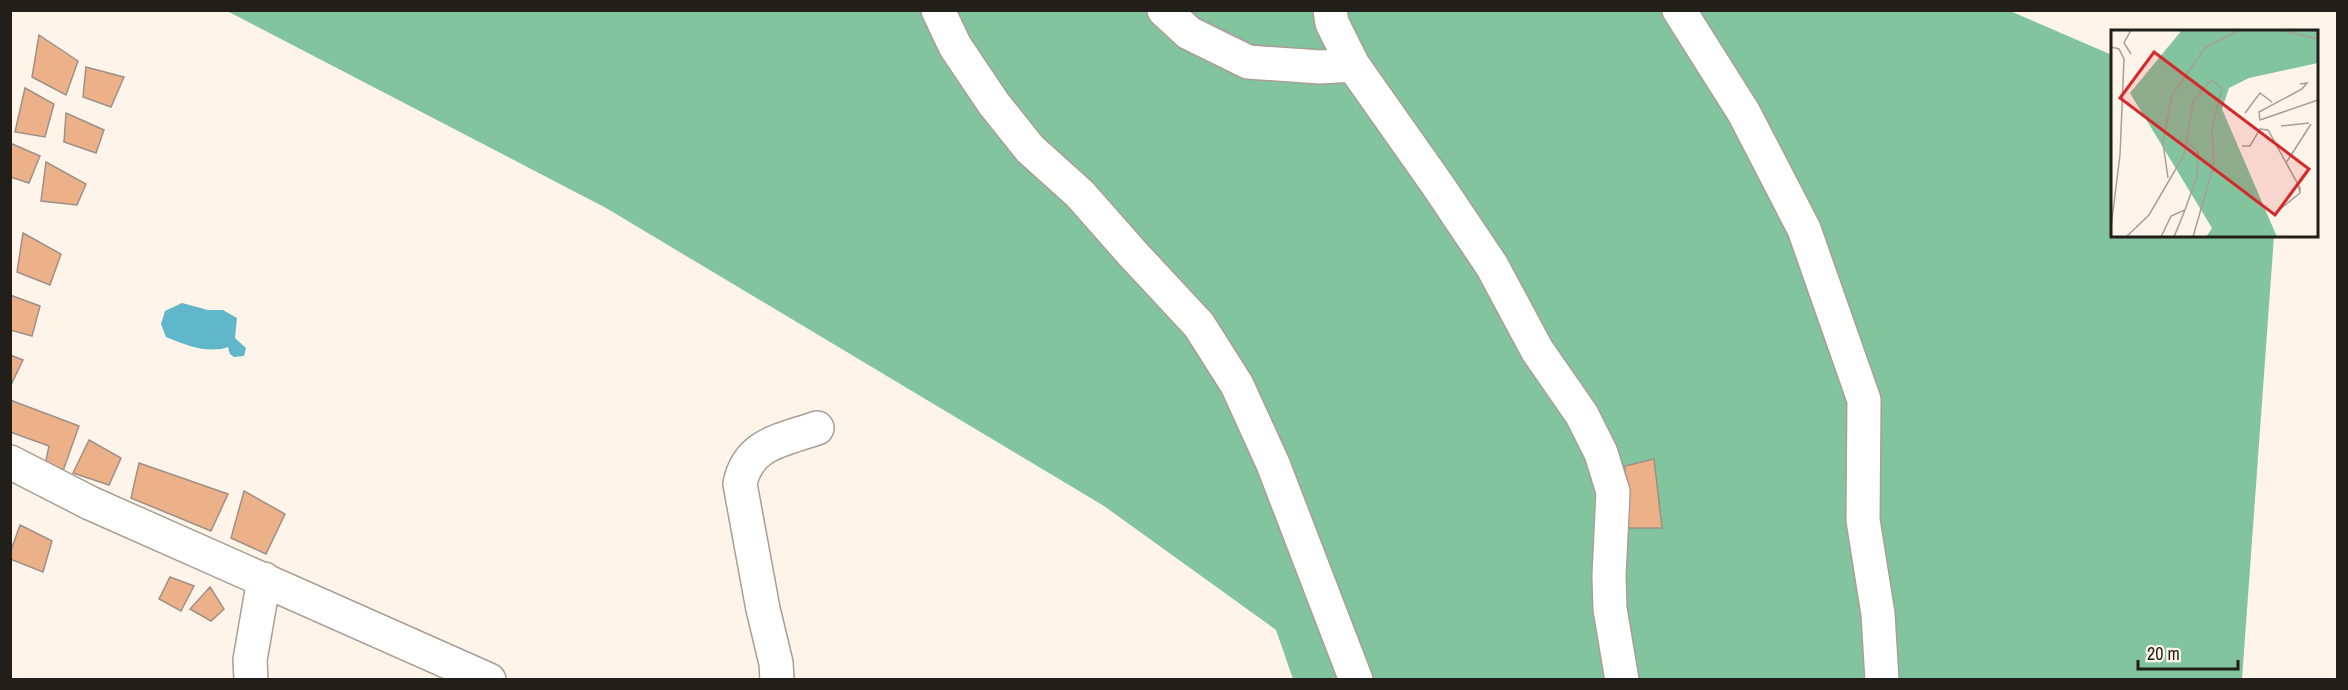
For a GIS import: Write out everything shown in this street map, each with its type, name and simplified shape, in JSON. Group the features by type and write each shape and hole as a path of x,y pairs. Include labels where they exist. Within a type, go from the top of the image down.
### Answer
{"street":[{"path":"938,10 955,46 994,104 1030,149 1080,194 1198,325 1238,385 1278,475 1356,680"},
{"path":"1164,10 1189,33 1248,62 1320,67 1353,65"},
{"path":"1330,10 1332,23 1353,65 1492,266 1537,350 1582,415 1601,453 1613,492 1608,576 1622,680"},
{"path":"1679,10 1744,113 1804,229 1864,400 1863,520 1878,614 1882,680"},
{"path":"777,680 776,663 763,609 740,484 743,469 756,453 769,445 817,428"},
{"path":"10,462 90,503 489,680"},
{"path":"251,680 250,660 264,579"}],"green space":[{"path":"227,11 2010,11 2111,55 2111,237 2274,237 2242,679 1293,679 1276,630 1104,506 606,208"}],"water":[{"path":"182,303 208,310 223,310 237,318 235,338 246,348 244,356 234,357 230,354 228,347 205,349 189,346 166,337 161,324 165,311"}],"building":[{"path":"39,35 78,61 66,95 32,77"},
{"path":"86,67 124,77 111,107 83,97"},
{"path":"25,88 54,104 45,137 15,132"},
{"path":"66,113 104,130 96,153 64,142"},
{"path":"10,143 40,156 29,183 10,177"},
{"path":"46,162 86,184 77,205 41,201"},
{"path":"23,233 61,254 50,285 17,272"},
{"path":"10,295 40,306 32,336 10,330"},
{"path":"10,355 23,360 10,387"},
{"path":"10,400 79,426 63,471 44,470 49,446 10,432"},
{"path":"89,440 121,458 109,485 73,473"},
{"path":"1654,459 1662,528 1625,528 1625,466"},
{"path":"139,463 228,494 211,531 131,498"},
{"path":"244,491 285,514 266,554 231,538"},
{"path":"20,525 52,541 43,572 10,559"},
{"path":"170,577 194,586 181,611 159,599"},
{"path":"210,587 224,609 211,621 190,609"}]}
